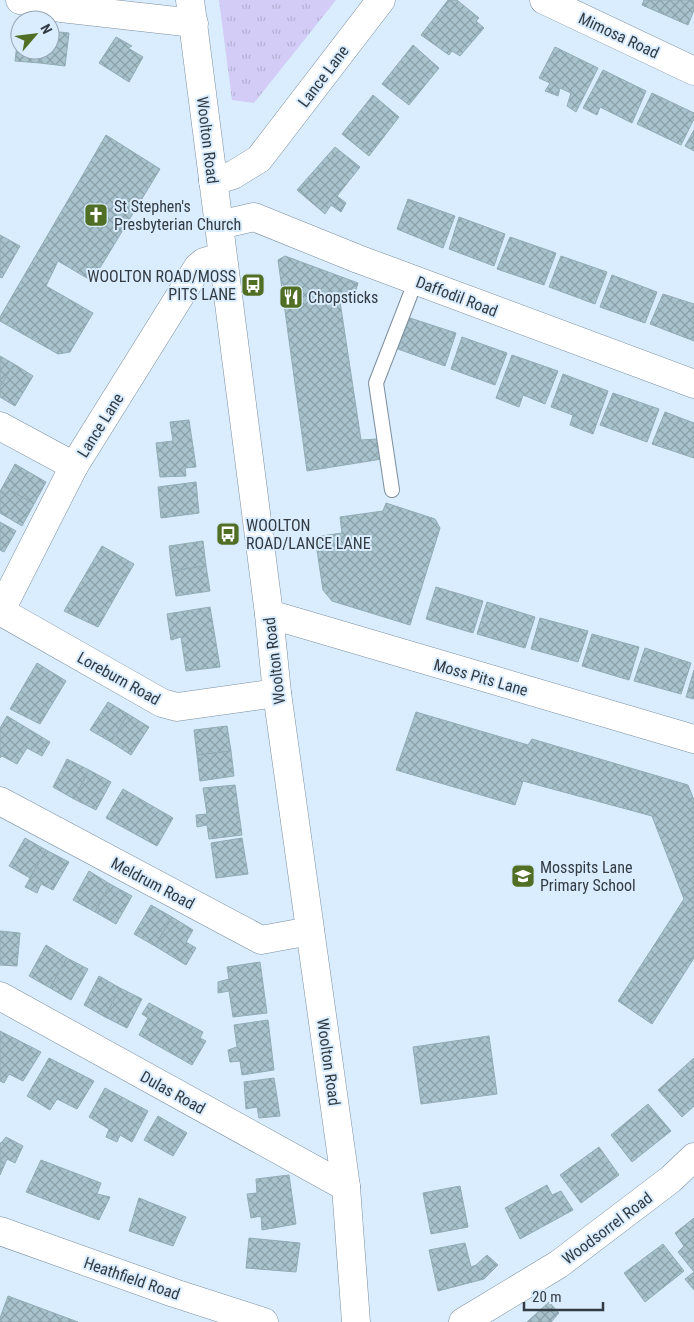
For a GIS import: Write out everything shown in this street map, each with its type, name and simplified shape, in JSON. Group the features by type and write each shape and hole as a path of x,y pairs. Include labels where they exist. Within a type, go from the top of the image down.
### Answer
{"street":[{"path":"20,0 61,8 192,12"},
{"name":"Lance Lane","path":"214,181 233,175 259,159 381,0"},
{"name":"Mimosa Road","path":"544,0 694,71"},
{"name":"Woolton Road","path":"192,12 269,614 277,694 346,1187 356,1322"},
{"name":"Daffodil Road","path":"219,225 254,217 694,384"},
{"name":"Lance Lane","path":"0,611 74,466 198,267 204,262 222,257"},
{"path":"0,426 74,466"},
{"name":"Loreburn Road","path":"0,611 162,703 177,707 277,694"},
{"name":"Moss Pits Lane","path":"269,614 694,739"},
{"name":"Meldrum Road","path":"0,801 261,940 310,931"},
{"name":"Dulas Road","path":"0,996 346,1187"},
{"name":"Woodsorrel Road","path":"463,1322 559,1264 671,1179 694,1157"},
{"name":"Heathfield Road","path":"0,1231 174,1294 264,1322"}],"lane":[{"path":"392,490 376,384 416,280"}],"green space":[{"path":"219,0 336,0 254,103 232,100"}],"building":[{"path":"448,0 457,0 479,18 476,21 484,28 460,56 452,51 449,55 421,35"},
{"path":"644,0 694,0 694,10 688,25 642,5"},
{"path":"60,32 69,33 65,66 40,63 40,60 60,60"},
{"path":"116,37 132,46 128,48 143,57 129,82 99,63"},
{"path":"413,45 439,68 409,105 382,84"},
{"path":"555,47 598,68 576,112 567,106 571,93 560,88 558,96 545,91 550,83 539,78"},
{"path":"15,60 40,60 40,63"},
{"path":"603,70 646,91 632,123 600,107 597,115 583,108"},
{"path":"652,93 694,113 694,119 681,145 637,124"},
{"path":"373,95 399,117 369,156 342,134"},
{"path":"694,130 694,151 685,146"},
{"name":"St Stephen's Presbyterian Church","path":"106,135 160,169 92,281 58,261 46,286 93,313 70,352 58,354 0,321 0,317"},
{"path":"335,147 360,167 337,196 346,203 341,212 331,205 325,214 297,190"},
{"path":"408,199 455,216 443,248 397,229"},
{"path":"459,217 505,234 494,266 449,249"},
{"path":"0,235 20,246 2,278 0,277"},
{"path":"510,237 556,253 544,285 497,269"},
{"path":"285,256 358,283 353,300 339,295 361,440 377,439 382,459 307,471 278,260"},
{"path":"561,256 607,272 595,304 549,287"},
{"path":"612,275 657,292 645,323 600,307"},
{"path":"663,294 694,304 694,341 650,324"},
{"path":"410,318 456,333 445,366 398,349"},
{"path":"462,337 507,353 495,385 451,369"},
{"path":"512,355 558,371 545,404 523,395 519,407 496,398"},
{"path":"0,356 14,364 0,387"},
{"path":"14,364 33,376 15,406 0,397 0,387"},
{"path":"563,374 608,391 593,434 570,425 573,415 551,407"},
{"path":"613,393 659,409 647,442 600,425"},
{"path":"665,412 694,423 694,458 652,444"},
{"path":"189,420 196,467 185,468 186,476 160,477 156,443 173,441 170,422"},
{"path":"15,464 46,482 34,504 3,486"},
{"path":"196,482 199,513 161,518 158,487"},
{"path":"3,486 34,504 22,526 0,513 0,491"},
{"path":"386,503 435,519 440,528 410,625 332,601 323,590 315,537 342,533 340,517 383,511"},
{"path":"0,522 16,531 4,552 0,550"},
{"path":"203,541 206,566 172,571 169,546"},
{"path":"102,546 134,564 98,627 64,611"},
{"path":"206,566 210,591 176,596 172,571"},
{"path":"436,587 483,601 473,633 426,619"},
{"path":"487,602 535,617 525,648 477,634"},
{"path":"210,607 220,667 186,671 181,637 171,640 167,614"},
{"path":"540,618 588,631 578,662 531,649"},
{"path":"592,634 639,647 629,680 582,666"},
{"path":"645,648 691,663 681,694 634,681"},
{"path":"37,663 66,681 40,724 10,709"},
{"path":"694,670 694,699 686,697"},
{"path":"108,702 128,714 111,742 90,730"},
{"path":"416,712 528,745 532,739 688,785 694,800 694,958 652,1024 618,1001 684,899 652,816 523,781 515,805 396,770"},
{"path":"128,714 149,727 131,755 111,742"},
{"path":"7,716 50,742 42,756 27,748 17,764 2,756 0,758 0,728"},
{"path":"227,726 231,751 197,755 194,730"},
{"path":"231,751 234,776 200,781 197,755"},
{"path":"67,759 89,770 74,799 53,787"},
{"path":"89,770 111,782 96,810 74,799"},
{"path":"235,785 242,835 209,839 207,825 197,827 196,815 207,814 203,788"},
{"path":"123,789 173,818 157,846 106,818"},
{"path":"25,838 46,850 30,878 9,866"},
{"path":"242,838 248,874 216,878 211,843"},
{"path":"46,850 69,862 53,890 41,884 37,893 25,887"},
{"path":"89,871 110,884 95,912 73,900"},
{"path":"110,884 132,896 116,924 95,912"},
{"path":"151,905 172,917 155,946 134,934"},
{"path":"172,917 193,930 186,942 196,948 186,965 155,946"},
{"path":"0,931 20,933 17,966 0,965"},
{"path":"46,945 67,958 50,988 29,976"},
{"path":"67,958 88,969 71,1000 50,988"},
{"path":"260,962 267,1013 233,1017 229,991 218,993 218,982 229,979 227,967"},
{"path":"99,976 120,988 105,1017 84,1005"},
{"path":"120,988 142,999 127,1028 105,1017"},
{"path":"149,1003 203,1032 200,1038 206,1041 192,1065 139,1035 148,1018 142,1014"},
{"path":"268,1020 274,1070 242,1075 240,1061 230,1062 228,1050 237,1047 234,1025"},
{"path":"0,1031 41,1052 23,1081 9,1074 4,1083 0,1081"},
{"path":"489,1036 497,1094 421,1104 413,1047"},
{"path":"49,1058 94,1081 77,1109 57,1099 50,1110 27,1096"},
{"path":"694,1058 694,1106 682,1117 658,1090"},
{"path":"274,1078 280,1116 259,1118 257,1107 246,1109 244,1082"},
{"path":"105,1088 148,1111 132,1142 120,1135 117,1142 106,1137 109,1129 89,1117"},
{"path":"648,1104 671,1131 632,1162 611,1135"},
{"path":"158,1116 187,1133 173,1156 144,1140"},
{"path":"6,1137 23,1146 15,1163 7,1159 0,1175 0,1143"},
{"path":"599,1147 619,1175 581,1203 560,1175"},
{"path":"41,1160 101,1183 97,1194 110,1197 99,1220 26,1192"},
{"path":"289,1175 296,1224 262,1230 261,1216 251,1218 247,1194 257,1193 256,1179"},
{"path":"547,1185 552,1195 561,1191 573,1210 520,1239 505,1208"},
{"path":"460,1186 468,1227 431,1234 423,1193"},
{"path":"139,1198 186,1217 173,1246 129,1231"},
{"path":"694,1218 694,1272 678,1252 684,1246 675,1233"},
{"path":"249,1238 300,1243 296,1272 246,1268"},
{"path":"465,1243 471,1267 487,1255 498,1265 484,1279 438,1291 429,1250"},
{"path":"663,1244 684,1271 645,1302 624,1273"},
{"path":"694,1272 694,1290 685,1279"},
{"path":"8,1296 78,1322 0,1322"},
{"path":"549,1302 559,1313 551,1322 527,1322"}],"place":[{"name":"St Stephen's Presbyterian Church","path":"96,215"},
{"name":"WOOLTON ROAD/MOSS PITS LANE","path":"253,285"},
{"name":"Chopsticks","path":"291,297"},
{"name":"WOOLTON ROAD/LANCE LANE","path":"228,534"},
{"name":"Mosspits Lane Primary School","path":"523,876"}]}
